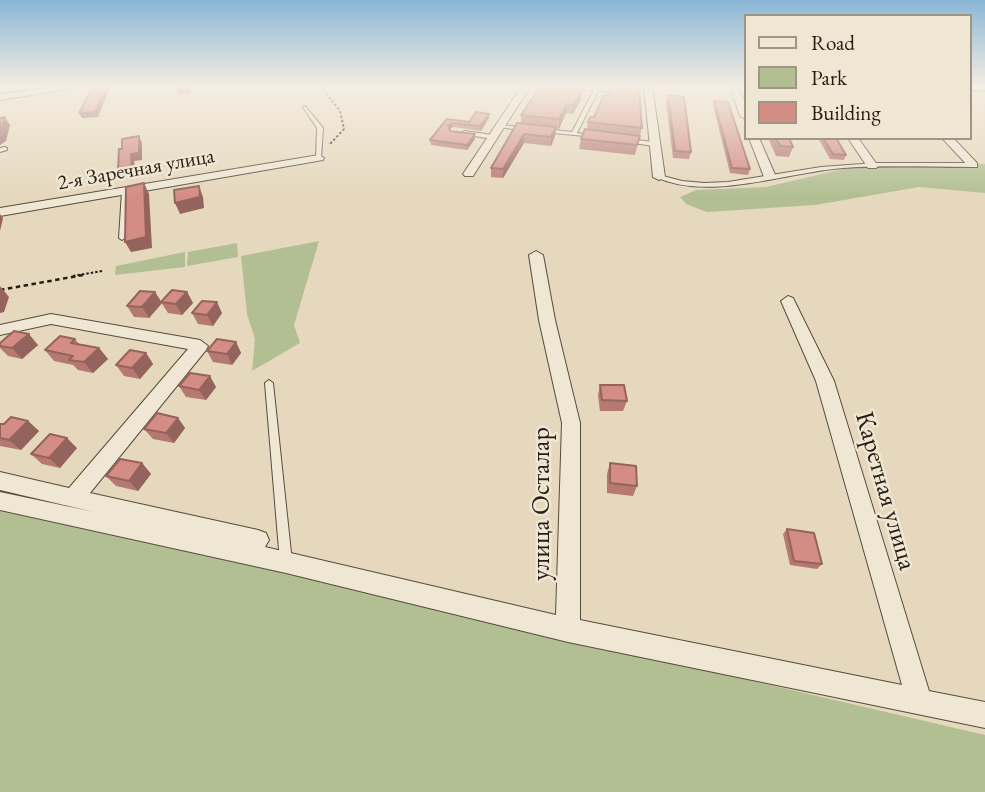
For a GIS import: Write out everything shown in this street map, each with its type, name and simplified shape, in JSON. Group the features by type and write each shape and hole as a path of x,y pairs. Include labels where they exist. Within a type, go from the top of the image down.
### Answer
{"street":[{"path":"469,174 503,123"},
{"path":"652,123 659,177"},
{"path":"755,140 770,177"},
{"path":"854,140 872,166"},
{"path":"949,140 972,165"},
{"name":"2-я Заречная улица","path":"0,212 319,158"},
{"name":"улица Осталар","path":"537,255 547,320 571,423 568,630"},
{"name":"Каретная улица","path":"788,301 825,381 920,702"},
{"path":"0,330 51,319 200,346 73,498"},
{"path":"0,481 258,540"},
{"path":"0,501 286,562 568,630 985,715"}],"lane":[{"path":"316,123 320,128 319,158"},
{"path":"574,134 579,123"},
{"path":"501,127 601,137"},
{"path":"453,132 492,137"},
{"path":"614,139 654,145"},
{"path":"659,177 724,184 842,166 972,165"},
{"path":"122,238 125,191"},
{"path":"269,383 286,562"}],"path":[{"path":"319,158 344,129 343,123"},
{"path":"0,290 102,271"}],"green space":[{"path":"869,163 985,164 985,193 919,187 815,205 707,212 686,204 680,197 696,190 766,187"},
{"path":"319,241 294,325 300,343 252,371 255,339 247,314 241,256"},
{"path":"237,243 238,257 187,266 188,252"},
{"path":"185,252 185,267 115,275 116,266"},
{"path":"0,506 985,735 985,792 0,792"}],"building":[{"path":"444,123 482,123 480,126 453,123 448,125 450,131 475,134 467,145 430,140"},
{"path":"517,123 556,127 551,137 524,134 503,169 491,168"},
{"path":"597,123 642,123 642,128"},
{"path":"671,123 687,123 691,152 675,151"},
{"path":"720,123 735,123 750,169 732,168"},
{"path":"585,129 640,136 637,145 581,139"},
{"path":"139,136 139,153 131,154 132,168 118,170 122,139"},
{"path":"777,140 790,140 793,147 780,146"},
{"path":"824,140 837,140 846,155 833,154"},
{"path":"144,183 146,237 125,242 126,187"},
{"path":"199,186 200,197 175,203 174,190"},
{"path":"172,290 187,292 176,304 161,302"},
{"path":"140,291 155,292 142,307 127,306"},
{"path":"202,301 217,302 207,315 192,313"},
{"path":"14,331 29,334 12,348 0,346 0,343"},
{"path":"60,336 75,339 71,343 99,348 84,362 69,360 73,356 45,350"},
{"path":"217,339 236,342 227,354 207,351"},
{"path":"130,350 146,353 132,368 116,365"},
{"path":"190,373 210,376 199,390 179,386"},
{"path":"600,385 624,385 627,401 602,400"},
{"path":"157,413 178,418 166,433 144,429"},
{"path":"11,417 28,421 9,440 0,438 0,424 4,424"},
{"path":"50,434 67,438 49,458 31,454"},
{"path":"120,459 142,463 129,481 106,476"},
{"path":"610,463 636,466 637,486 610,483"},
{"path":"787,529 814,533 822,564 794,561"}]}
